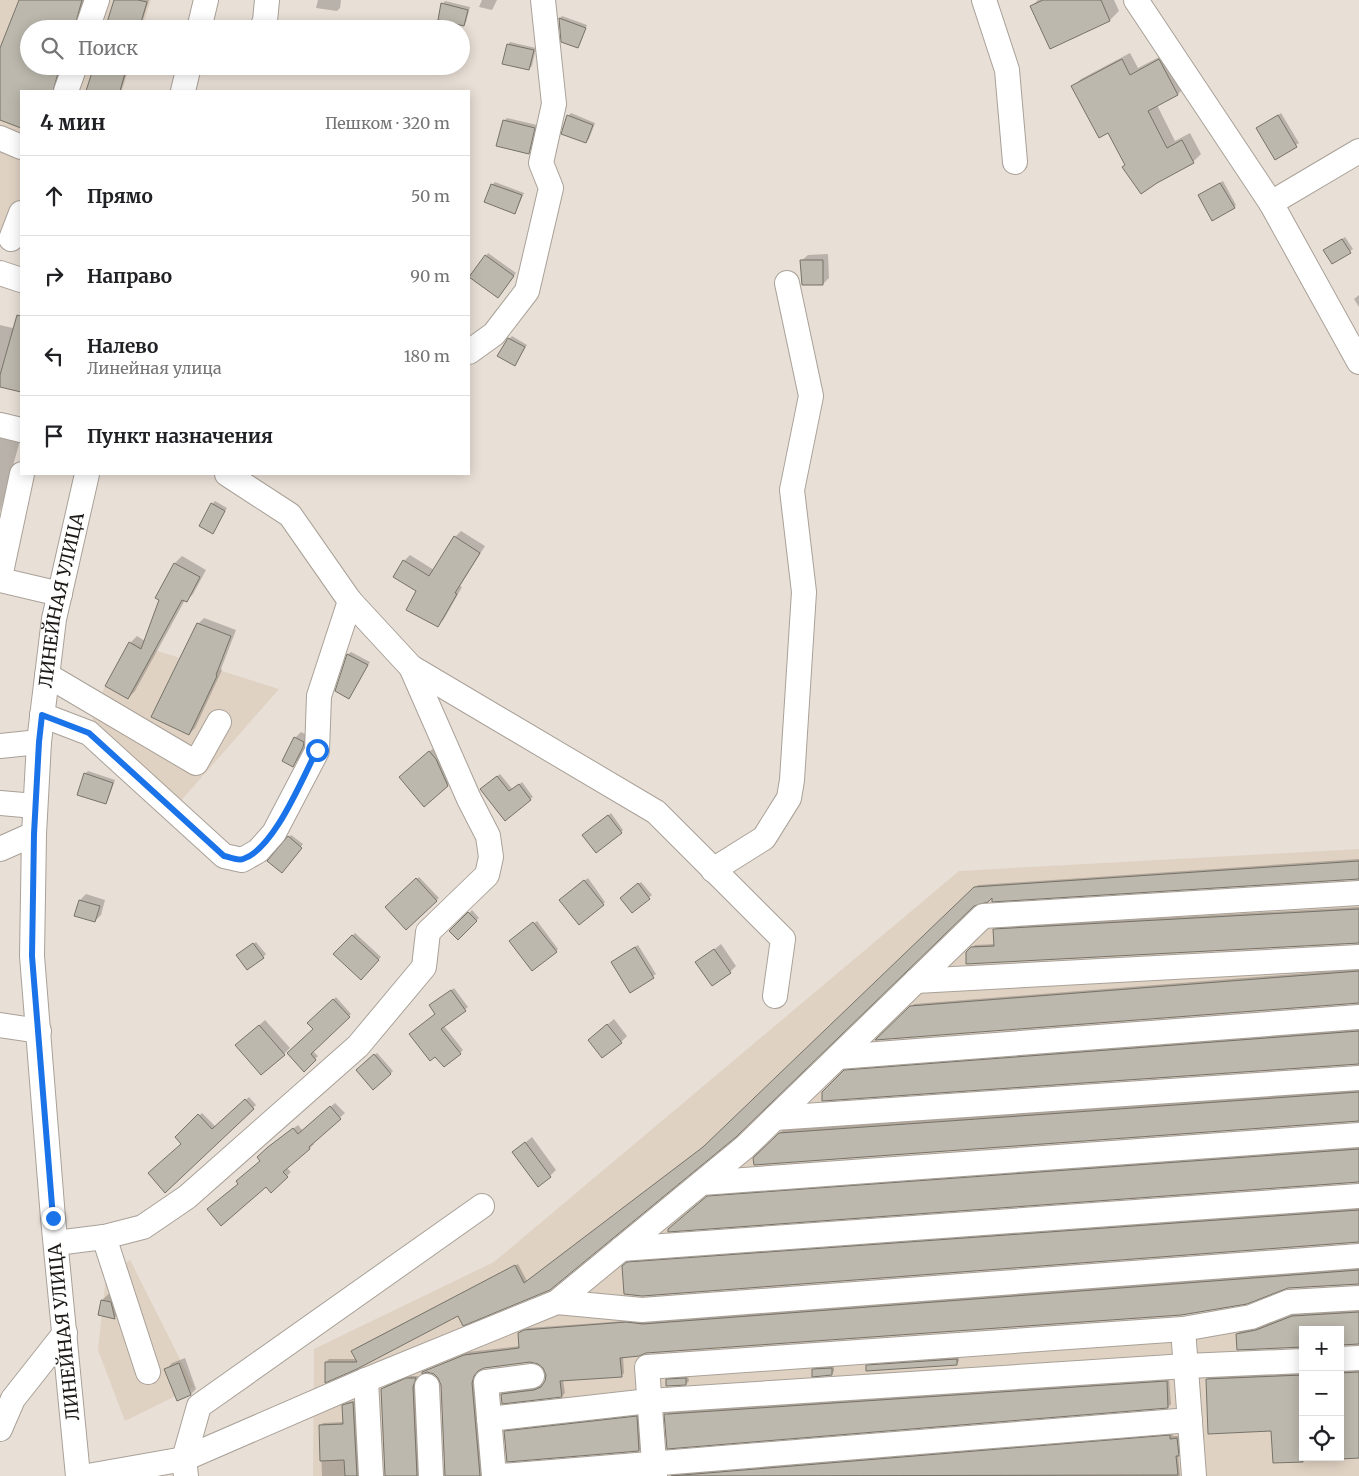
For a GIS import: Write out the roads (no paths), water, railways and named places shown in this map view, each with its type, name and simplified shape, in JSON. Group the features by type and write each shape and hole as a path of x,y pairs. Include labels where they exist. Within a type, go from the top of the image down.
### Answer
{"street":[{"path":"90,20 97,0"},
{"path":"201,20 206,0"},
{"path":"265,20 267,0"},
{"path":"470,351 494,334 527,291 551,188 541,163 554,104 543,0"},
{"path":"986,0 1007,70 1015,162"},
{"path":"1136,0 1271,203 1359,362"},
{"path":"66,90 71,75"},
{"path":"183,90 187,75"},
{"path":"0,138 20,147"},
{"path":"1271,203 1359,151"},
{"path":"11,239 20,216"},
{"path":"0,273 20,280"},
{"path":"713,870 764,838 789,798 792,780 804,592 792,490 811,396 787,282"},
{"path":"0,425 20,430"},
{"path":"22,475 0,579 60,594"},
{"name":"ЛИНЕЙНАЯ УЛИЦА","path":"78,1476 32,956 35,806 42,715 60,594 87,475"},
{"path":"228,475 290,515 350,601 411,667 656,812 783,939 775,996"},
{"path":"42,715 89,733 224,856 242,860 258,851 274,833 317,750 319,696 350,601"},
{"path":"56,1242 104,1237 144,1227 187,1197 358,1046 424,967 428,932 487,875 491,857 488,836 469,798 411,667"},
{"path":"47,675 196,763 219,722"},
{"path":"0,746 39,742"},
{"path":"0,803 35,806"},
{"path":"0,849 34,834"},
{"path":"88,1476 185,1467 366,1380 557,1302 745,1146 984,916 1359,893"},
{"path":"916,981 1359,957"},
{"path":"838,1057 1359,1017"},
{"path":"0,1025 38,1031"},
{"path":"775,1118 1359,1078"},
{"path":"702,1183 1359,1135"},
{"path":"621,1249 1359,1196"},
{"path":"185,1467 199,1406 482,1206"},
{"path":"104,1237 148,1372"},
{"path":"557,1302 642,1310 1359,1256"},
{"path":"654,1470 647,1367 1183,1329 1251,1316 1289,1302 1359,1298"},
{"path":"1183,1329 1194,1476"},
{"path":"0,1429 13,1399 65,1333"},
{"path":"1344,1359 1359,1358"},
{"path":"489,1419 649,1401 1186,1366 1299,1361"},
{"path":"494,1476 486,1382 532,1376"},
{"path":"366,1380 371,1476"},
{"path":"427,1386 431,1476"},
{"path":"501,1476 654,1470 1190,1420"}]}
